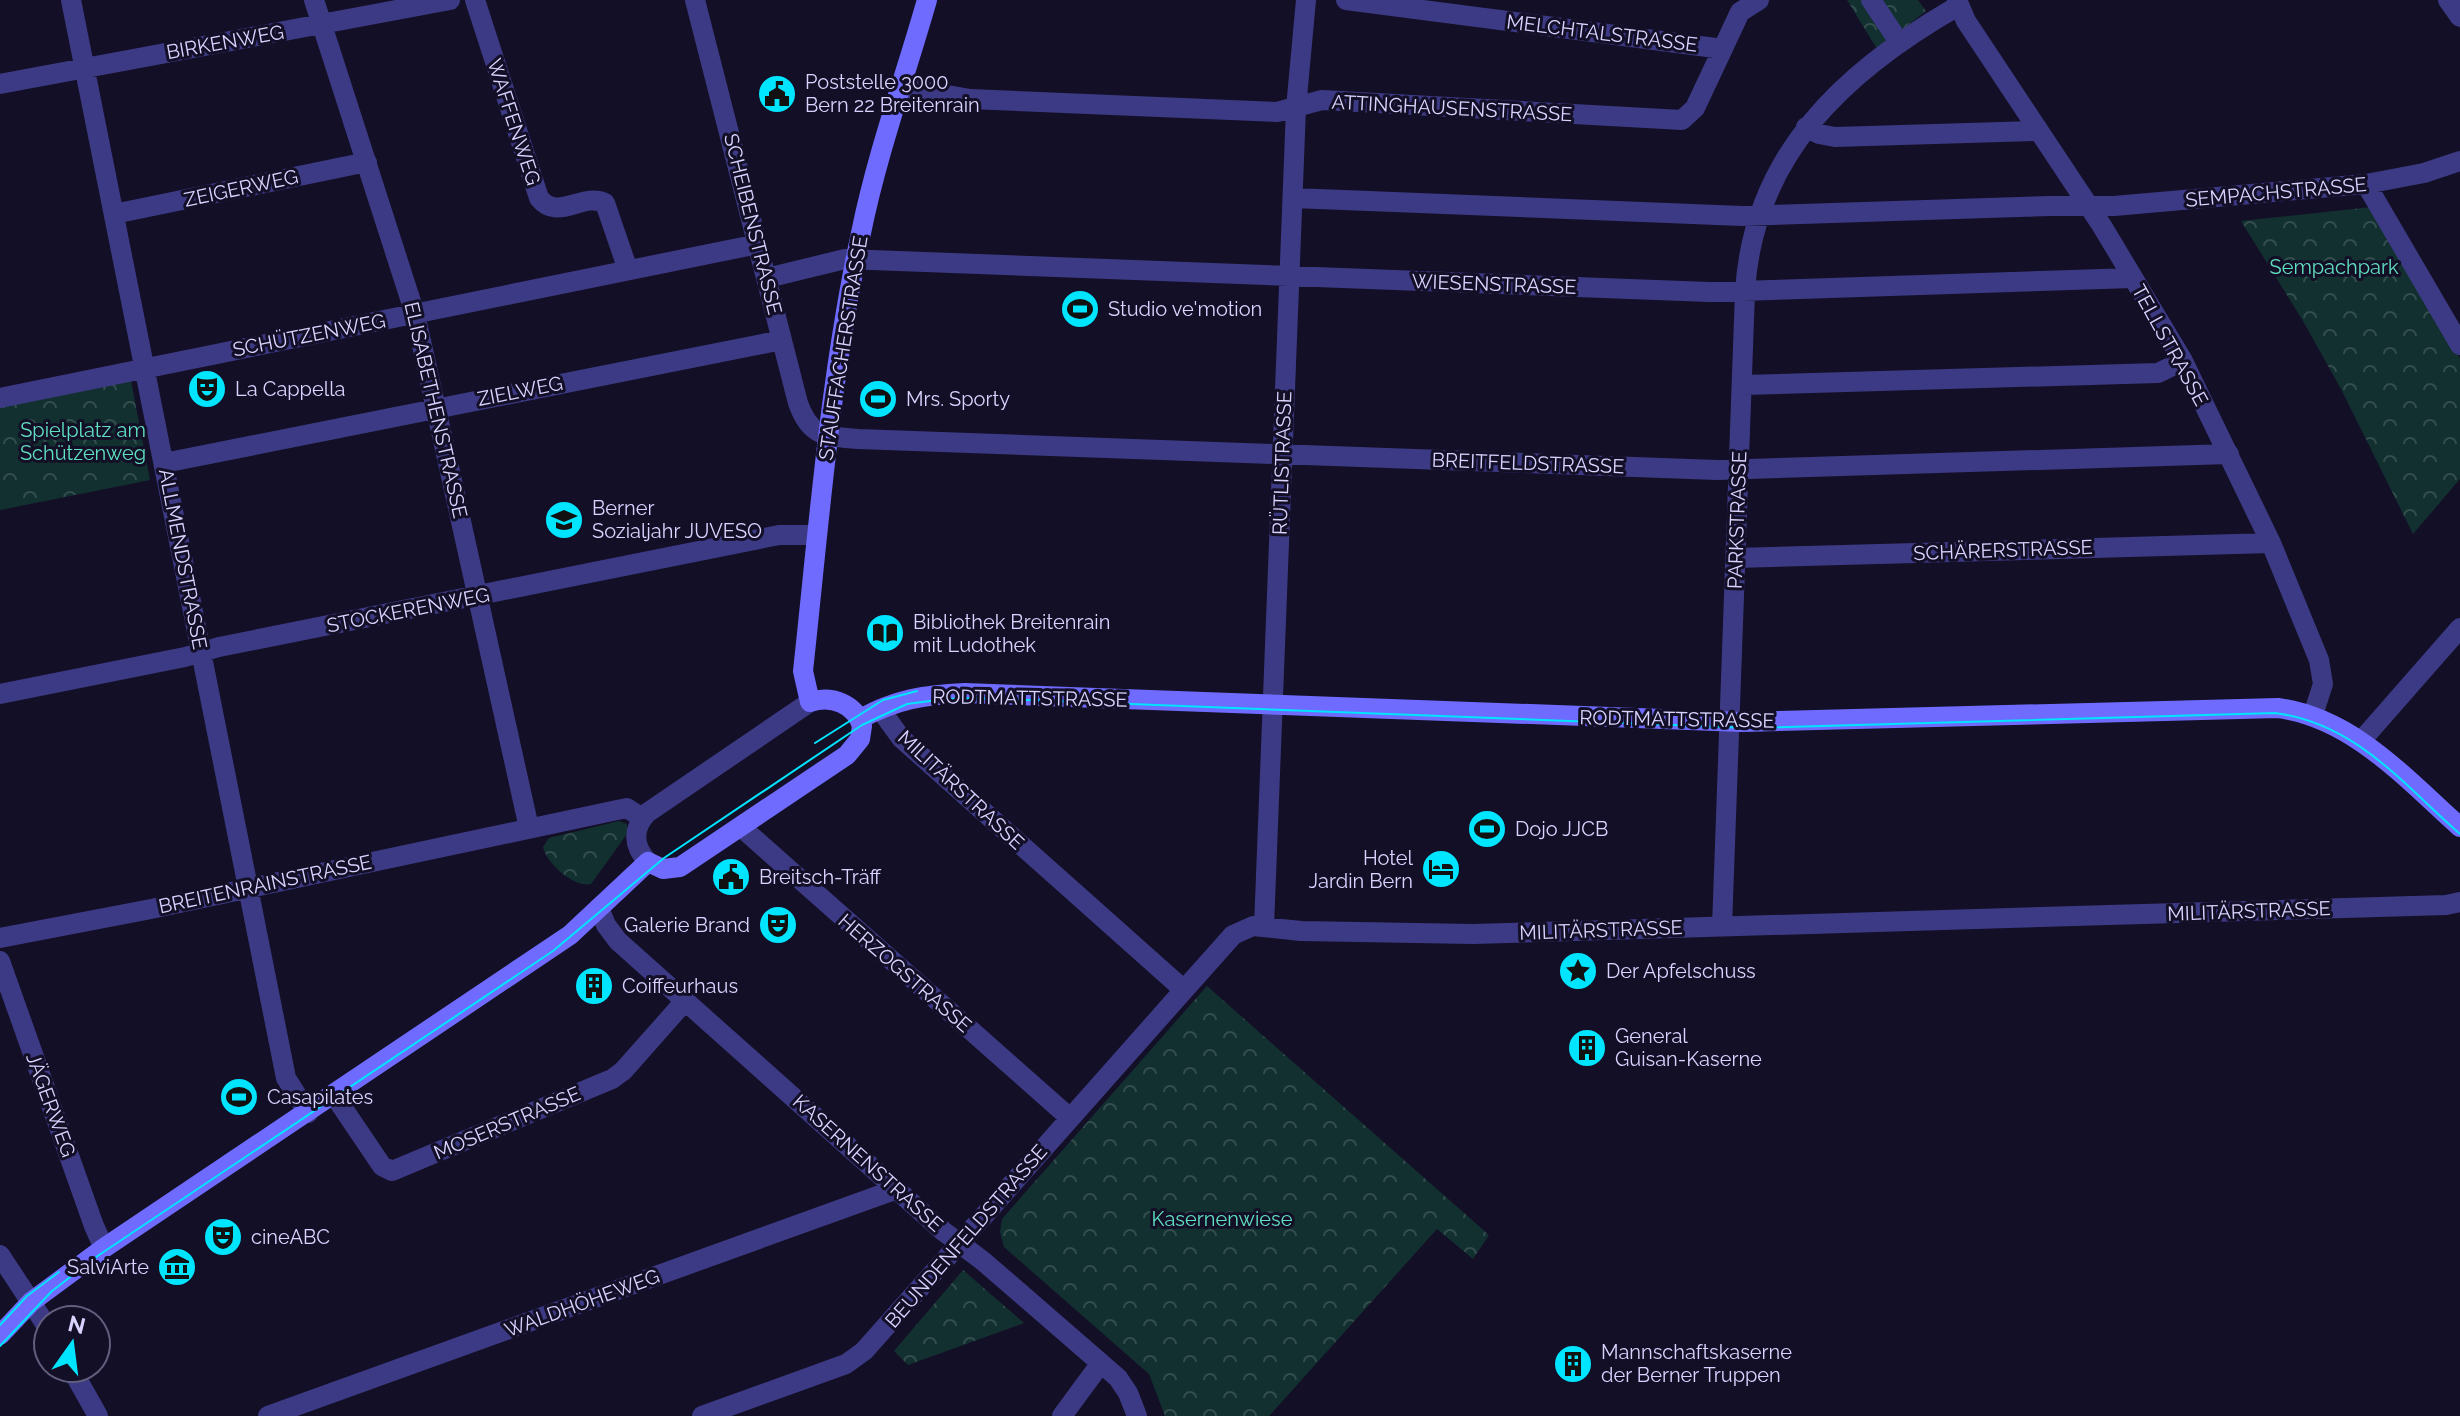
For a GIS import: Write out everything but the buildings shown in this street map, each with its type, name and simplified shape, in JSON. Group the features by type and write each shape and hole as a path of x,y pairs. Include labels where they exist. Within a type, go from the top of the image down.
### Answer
{"street":[{"name":"ALLMENDSTRASSE","path":"71,0 286,1078 308,1113"},
{"name":"ELISABETHENSTRASSE","path":"314,0 415,314 529,828"},
{"name":"BIRKENWEG","path":"0,84 450,0"},
{"name":"WAFFENWEG","path":"475,0 539,198 545,206 553,209 595,199 605,203 628,270"},
{"name":"SCHEIBENSTRASSE","path":"695,0 804,419 814,431 827,435"},
{"name":"STAUFFACHERSTRASSE","path":"810,702 802,675 827,435 856,259 863,222 927,0"},
{"name":"RÜTLISTRASSE","path":"1264,927 1296,108 1306,0"},
{"name":"MELCHTALSTRASSE","path":"1346,0 1723,49 1736,6 1759,0"},
{"path":"1871,0 1899,42"},
{"path":"2448,0 2460,17"},
{"name":"PARKSTRASSE","path":"1722,927 1745,292 1749,257 1760,215 1782,165 1806,127 1858,73 1958,3"},
{"name":"TELLSTRASSE","path":"1958,3 2089,206 2183,361 2271,543 2319,660 2323,684 2313,715"},
{"name":"ATTINGHAUSENSTRASSE","path":"902,87 970,99 1277,112 1322,100 1682,120 1695,108 1723,49"},
{"path":"1806,127 1835,137 2038,131"},
{"name":"SEMPACHSTRASSE","path":"2089,206 2137,206 2366,184 2424,173 2460,161"},
{"name":"ZEIGERWEG","path":"114,214 367,162"},
{"path":"2366,184 2460,345"},
{"path":"1293,198 1742,216 2089,206"},
{"name":"SCHÜTZENWEG","path":"0,398 758,244"},
{"name":"WIESENSTRASSE","path":"767,278 838,260 856,259 1745,292 2133,278"},
{"name":"ZIELWEG","path":"164,463 782,340"},
{"path":"1743,385 2158,373 2183,361"},
{"name":"BREITFELDSTRASSE","path":"827,435 858,439 1739,469 2229,454"},
{"name":"STOCKERENWEG","path":"0,694 779,535 817,535"},
{"name":"SCHÄRERSTRASSE","path":"1735,558 2271,543"},
{"path":"2361,741 2460,628"},
{"name":"RODTMATTSTRASSE","path":"860,719 919,696 965,693 1729,722 2278,708 2313,715 2361,741 2460,827"},
{"path":"825,699 841,703 860,719 861,735 847,755 677,868 663,869 648,862 638,849 637,828 642,818 662,801 810,702 825,699"},
{"name":"MILITÄRSTRASSE","path":"880,709 901,738 1184,990 1233,935 1253,926 1301,931 1473,934 2446,905 2460,902"},
{"name":"BREITENRAINSTRASSE","path":"0,938 627,808 642,818"},
{"name":"HERZOGSTRASSE","path":"741,827 1070,1118"},
{"path":"0,1335 31,1302 104,1248 570,935 648,862"},
{"name":"KASERNENSTRASSE","path":"599,908 612,934 685,1001 897,1189 1101,1363 1122,1383 1137,1416"},
{"name":"JÄGERWEG","path":"0,961 104,1248"},
{"name":"BEUNDENFELDSTRASSE","path":"702,1416 855,1359 1184,990"},
{"name":"MOSERSTRASSE","path":"334,1095 382,1166 392,1171 616,1077 685,1001"},
{"name":"WALDHÖHEWEG","path":"268,1416 897,1189"},
{"path":"0,1255 31,1302"},
{"path":"1062,1416 1101,1363"},
{"path":"80,1384 98,1416"}],"green space":[{"path":"1847,0 1918,0 1926,11 1877,49"},
{"name":"Sempachpark","path":"2372,207 2460,358 2460,479 2413,534 2341,389 2241,221"},
{"name":"Spielplatz am Schützenweg","path":"131,381 150,480 0,510 0,406"},
{"path":"619,821 627,824 627,834 591,884 569,878 555,867 545,853 543,847 549,838"},
{"name":"Kasernenwiese","path":"1207,986 1489,1235 1473,1259 1437,1229 1269,1416 1165,1416 1149,1374 1004,1247 1000,1232 1002,1219"},
{"path":"963,1270 1024,1323 908,1365 894,1351"}],"tram line":[{"path":"815,743 883,700 917,691"},
{"path":"0,1346 52,1291 99,1255 553,951 664,858 862,725 907,704 975,698 1750,728 2275,713 2304,719 2353,742 2397,776 2460,834"},
{"path":"0,1325 27,1296 59,1272"}],"place":[{"name":"Poststelle 3000 Bern 22 Breitenrain","path":"777,94"},
{"name":"Studio ve'motion","path":"1080,309"},
{"name":"La Cappella","path":"207,389"},
{"name":"Mrs. Sporty","path":"878,399"},
{"name":"Berner Sozialjahr JUVESO","path":"564,520"},
{"name":"Bibliothek Breitenrain mit Ludothek","path":"885,633"},
{"name":"Dojo JJCB","path":"1487,829"},
{"name":"Hotel Jardin Bern","path":"1441,869"},
{"name":"Breitsch-Träff","path":"731,877"},
{"name":"Galerie Brand","path":"778,925"},
{"name":"Der Apfelschuss","path":"1578,971"},
{"name":"Coiffeurhaus","path":"594,986"},
{"name":"General Guisan-Kaserne","path":"1587,1048"},
{"name":"Casapilates","path":"239,1097"},
{"name":"cineABC","path":"223,1237"},
{"name":"SalviArte","path":"177,1267"},
{"name":"Mannschaftskaserne der Berner Truppen","path":"1573,1364"}]}
